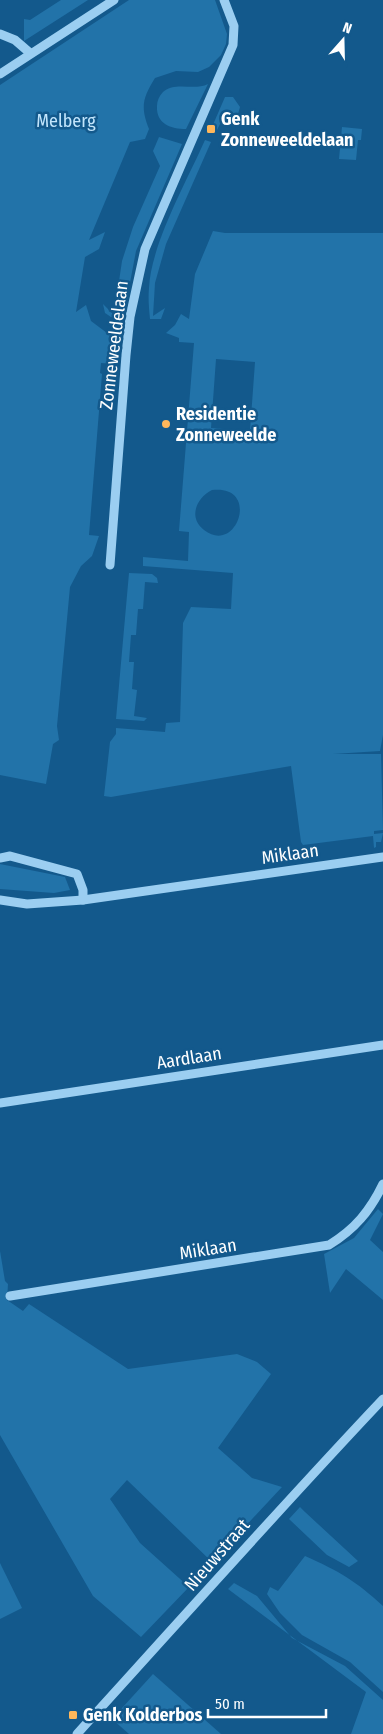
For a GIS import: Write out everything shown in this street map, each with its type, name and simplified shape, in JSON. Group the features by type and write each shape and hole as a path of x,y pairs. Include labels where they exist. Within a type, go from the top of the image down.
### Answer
{"street":[{"path":"0,74 114,0"},
{"name":"Zonneweeldelaan","path":"110,565 130,317 145,249 233,45 234,26 224,0"},
{"path":"0,34 15,40 30,53"},
{"path":"0,858 10,856 77,874 83,890 83,900"},
{"name":"Miklaan","path":"0,900 27,904 83,900 383,857"},
{"name":"Aardlaan","path":"0,1103 383,1045"},
{"name":"Miklaan","path":"10,1296 329,1245 348,1233 365,1216 383,1184"},
{"name":"Nieuwstraat","path":"76,1734 231,1565 279,1509 383,1399"}],"green space":[{"path":"61,0 88,0 24,41 24,19 30,20"},
{"name":"Melberg","path":"129,0 215,0 227,34 226,44 221,55 209,67 198,72 176,71 155,78 144,102 144,114 149,129 145,139 130,142 89,240 105,232 99,249 85,257 76,312 86,305 91,321 115,339 115,364 101,363 100,373 102,374 89,535 99,536 92,556 81,566 70,587 57,726 59,740 53,744 46,784 0,775 0,85"},
{"path":"208,84 186,129 170,126 159,117 157,102 163,92 173,87 197,87"},
{"path":"225,97 233,97 240,107 238,114 222,120 217,130 212,127"},
{"path":"342,127 362,129 361,140 358,140 356,160 339,159"},
{"path":"159,137 182,144 136,251 125,309 118,317 111,317 105,313 103,304 114,315 122,261 133,227 160,166 153,151"},
{"path":"205,140 211,142 166,244 155,283 153,316 165,308 161,319 150,319 149,288 156,252 171,213"},
{"path":"213,231 225,233 383,233 383,735 380,751 333,754 381,754 383,830 374,831 374,834 383,833 381,842 376,842 376,847 374,848 373,836 303,845 301,842 291,766 111,797 104,796 110,742 116,734 116,728 165,732 166,723 180,722 183,623 191,607 231,609 233,573 143,566 143,557 188,561 189,532 179,531 194,343 179,342 179,338 166,333 175,325 181,314 189,319 195,274","holes":["216,359 255,362 250,431 211,428","212,490 227,491 236,497 240,507 239,518 234,527 226,534 216,536 204,530 196,520 195,514 198,503"]},
{"path":"129,573 152,574 157,578 158,583 145,582 143,609 138,609 136,635 131,635 129,662 134,662 132,689 137,690 134,716 147,718 144,721 116,719"},
{"path":"0,864 65,877 70,890 54,893 0,889"},
{"path":"378,1209 383,1214 370,1240 383,1252 383,1300 346,1269 330,1293 324,1254 354,1238"},
{"path":"0,1251 5,1281 8,1284 7,1300 23,1311 29,1304 128,1369 237,1354 257,1362 271,1374 218,1448 252,1478 282,1487 212,1562 127,1480 110,1499 140,1543 189,1587 141,1637 93,1596 0,1435"},
{"path":"300,1507 358,1561 349,1567 327,1555 289,1519"},
{"path":"305,1556 347,1577 383,1606 383,1692 350,1662 302,1635 280,1613 267,1594 270,1587 278,1591"},
{"path":"0,1563 22,1608 0,1619"},
{"path":"234,1583 257,1596 289,1635 228,1589"},
{"path":"298,1641 345,1666 383,1700 383,1734 351,1734 366,1692"},
{"path":"153,1674 221,1734 129,1734 112,1719"}],"place":[{"name":"Genk Zonneweeldelaan","path":"211,129"},
{"name":"Residentie Zonneweelde","path":"166,424"},
{"name":"Genk Kolderbos","path":"73,1715"}]}
